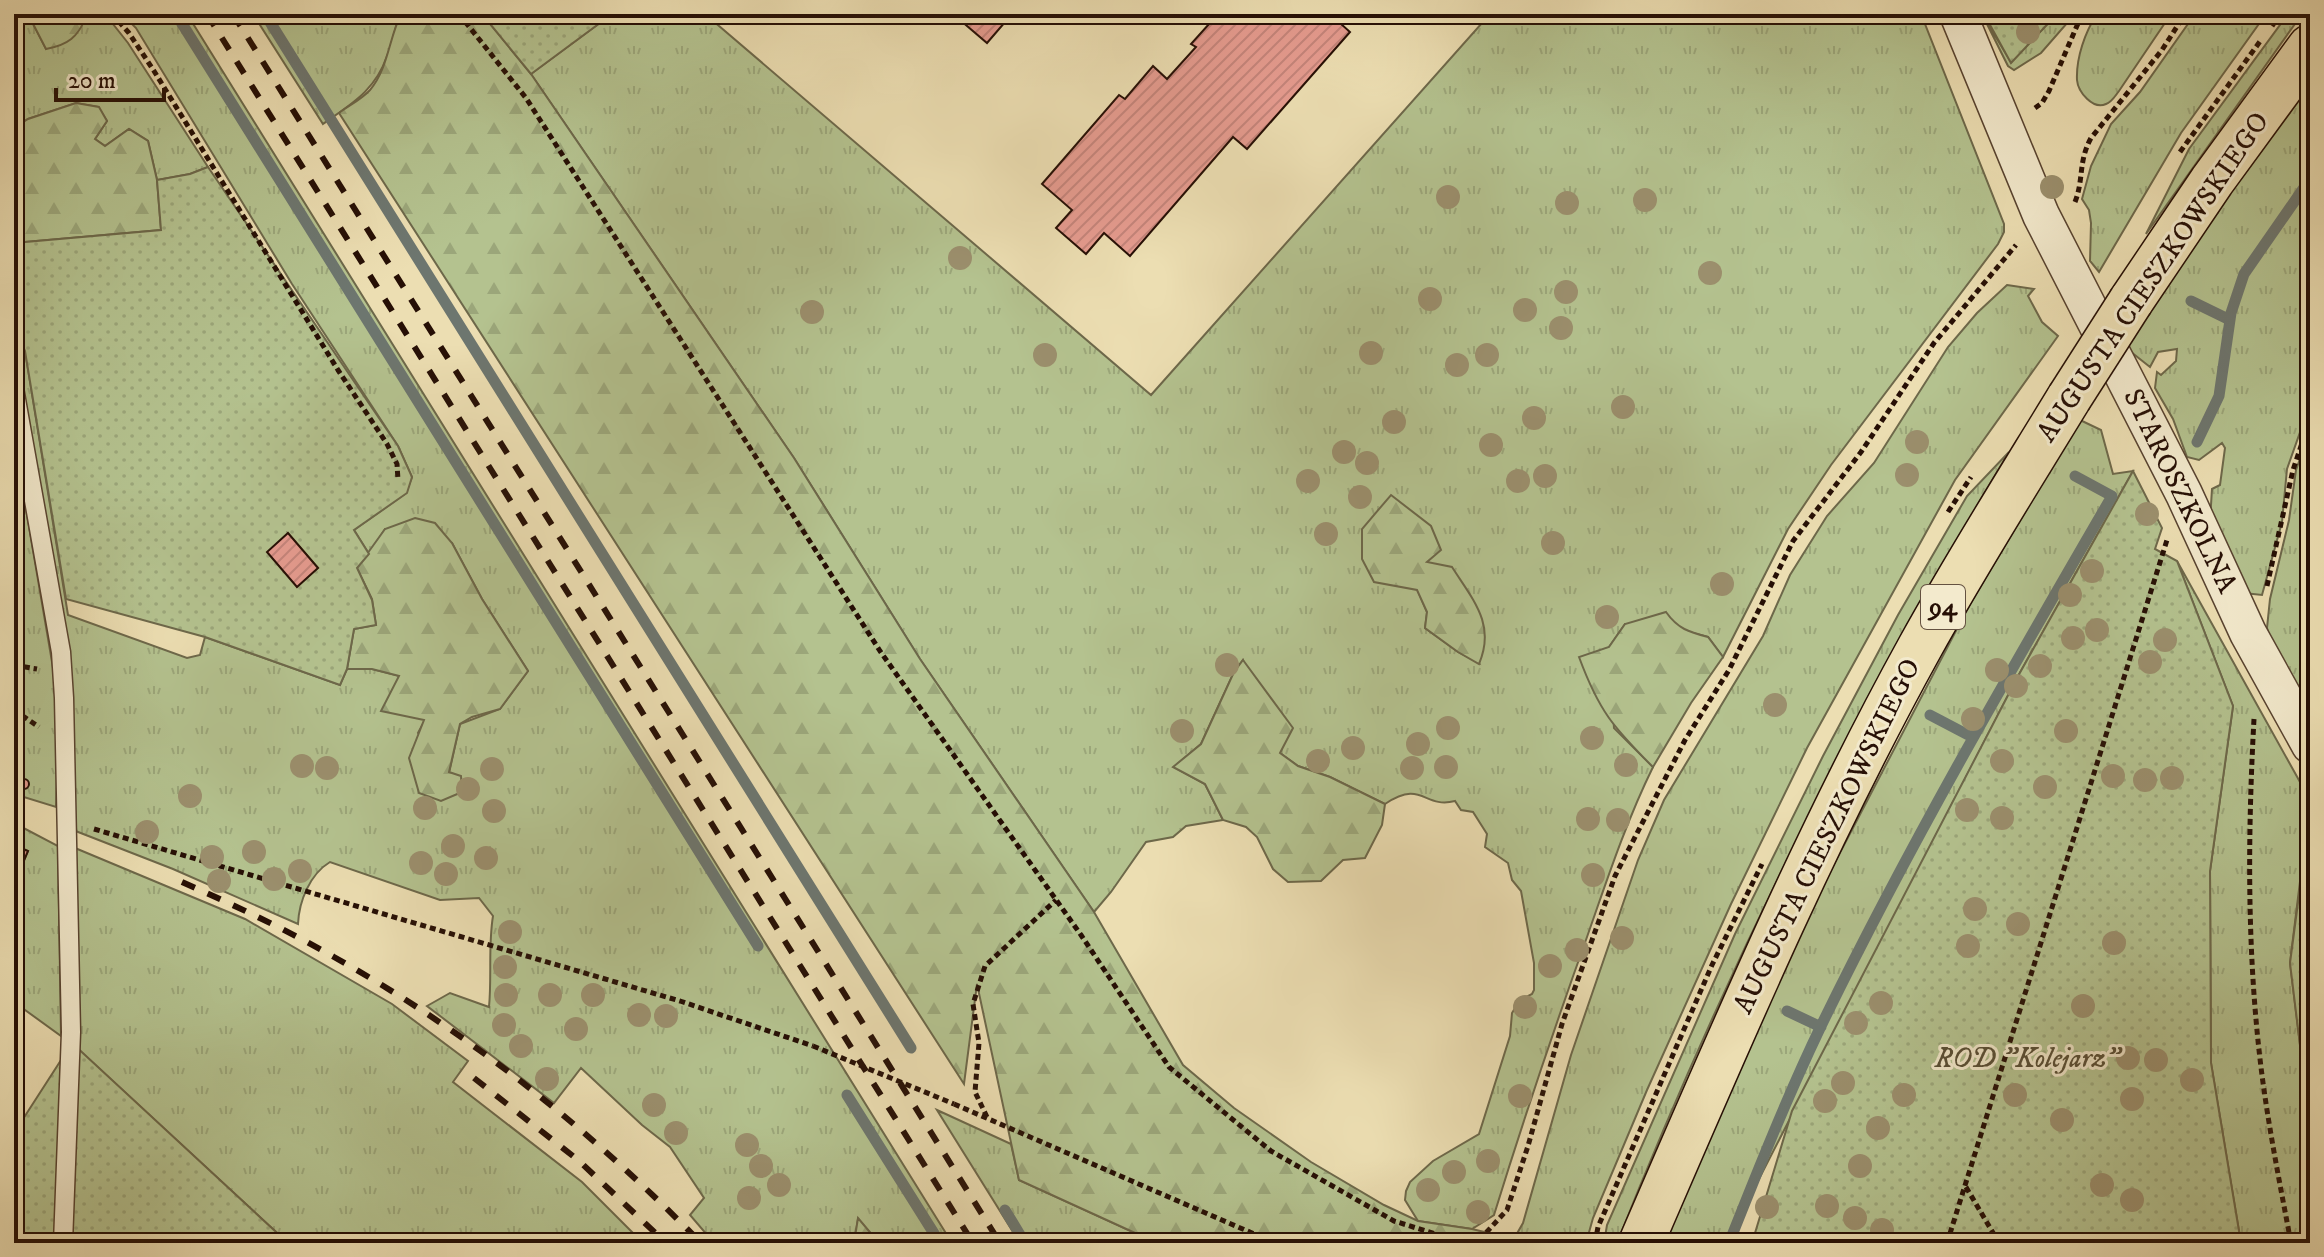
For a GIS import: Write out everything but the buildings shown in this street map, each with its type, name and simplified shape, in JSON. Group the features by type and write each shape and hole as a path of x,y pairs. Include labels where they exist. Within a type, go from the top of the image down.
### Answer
{"main road":[{"name":"AUGUSTA CIESZKOWSKIEGO","path":"1641,1243 1725,1045 1789,908 1869,745 1963,572 2131,301 2212,181 2310,47"}],"street":[{"name":"STAROSZKOLNA","path":"1958,14 2041,215 2184,494 2262,659 2310,745"}],"lane":[{"path":"14,388 61,652 71,1032 63,1243"}],"path":[{"path":"112,14 129,33 154,71 387,444 397,464 398,480"},
{"path":"459,14 526,98 880,651 1056,900 1169,1067 1271,1151 1394,1221 1443,1240 1483,1236 1507,1210 1562,1024 1615,876 1685,740 1729,670 1793,541 1861,452 1934,343 2041,215 2067,211 2074,203 2080,189 2083,154 2091,138 2162,50 2185,14"},
{"path":"2004,131 2042,103 2082,14"},
{"path":"2265,594 2293,470 2310,419"},
{"path":"1947,1243 2170,531"},
{"path":"2262,659 2256,683 2250,762 2249,868 2253,984 2269,1125 2291,1243"},
{"path":"67,821 680,1001 813,1046 1275,1243"},
{"path":"987,1118 975,1092 979,1043 973,1004 985,966 1056,900"},
{"path":"1966,1186 1999,1243"}],"green space":[{"path":"14,14 28,14 46,49 86,17 83,14 105,14 128,43 208,167 157,180 148,141 129,129 105,146 95,139 107,121 98,107 76,103 28,119 14,128 14,64 23,50 23,37 14,26"},
{"path":"28,14 83,14 86,17 71,39 46,49"},
{"path":"122,14 187,14 952,1243 879,1243 858,1219 854,1243 714,1243 690,1215 704,1198 670,1147 581,1068 554,1103 427,1006 450,993 489,1007 493,916 479,898 440,900 330,862 307,889 298,924 173,869 73,830 74,775 20,384 14,362 14,324 25,351 68,615 187,658 200,655 205,637 340,685 347,669 372,669 400,676 425,720 418,733 449,773 460,724 500,709 528,671 482,599 452,543 385,529 369,554 354,530 406,493 412,477 398,446 292,284 136,28"},
{"path":"253,14 401,14 376,79 361,96 323,124"},
{"path":"401,14 482,14 531,74 794,458 920,659 1094,912 1183,1065 1234,1108 1311,1162 1384,1205 1418,1221 1472,1229 1530,1243 1157,1243 1019,1180 977,984 964,1084 339,113 367,93 376,82"},
{"path":"482,14 612,14 531,74"},
{"path":"612,14 705,14 1151,395 1490,14 1921,14 2004,224 2004,232 1831,465 1788,529 1723,657 1708,637 1675,625 1625,624 1609,647 1614,728 1653,767 1610,873 1494,1215 1472,1229 1418,1221 1405,1200 1410,1182 1433,1161 1479,1134 1510,1036 1512,1013 1520,1000 1534,990 1534,963 1521,891 1512,880 1508,863 1485,847 1487,834 1473,812 1461,810 1455,801 1436,801 1415,794 1398,797 1385,804 1330,777 1298,766 1280,753 1243,660 1234,672 1201,744 1174,767 1205,784 1223,820 1186,826 1173,837 1146,842 1094,912 920,659 794,458 531,74","holes":["1431,526 1427,562 1479,663 1425,628 1427,612 1417,589"]},
{"path":"1982,14 2011,62 2057,14 2075,14 2041,53 2014,70 2008,66"},
{"path":"1984,14 2057,14 2011,63"},
{"path":"2097,14 2171,14 2115,97 2101,105 2087,99 2077,80 2082,46"},
{"path":"2195,14 2266,14 2181,133 2099,272 2090,261 2091,223 2089,210 2082,199 2091,166 2111,124 2140,92"},
{"path":"2288,14 2302,14 2146,234 2189,149"},
{"path":"14,26 23,45 14,64"},
{"path":"2310,82 2310,404 2287,469 2282,522 2262,595 2244,593 2210,521 2212,489 2220,485 2225,448 2222,443 2199,460 2187,457 2173,419 2155,388 2157,372 2161,375 2176,361 2177,349 2158,352 2150,367 2126,348 2227,194"},
{"path":"76,103 99,107 107,121 95,139 105,146 129,129 148,141 157,180 161,230 14,243 14,128 28,119"},
{"path":"208,167 398,446 412,477 407,493 354,530 369,554 357,568 372,600 376,625 354,629 347,669 340,685 205,637 66,599 25,351 14,324 14,243 161,230 157,180","holes":["288,534 318,568 297,586"]},
{"path":"2007,285 2034,289 2028,296 2042,322 2058,336 1955,480 1807,748 1731,904 1647,1090 1593,1218 1586,1243 1530,1243 1515,1237 1523,1223 1571,1055 1638,860 1664,800 1763,636 1790,575 1827,516 1874,463 1948,347 1977,313"},
{"path":"2080,420 2101,430 2113,474 2133,471 2017,678 1726,1243 1664,1243 1809,912 1970,604"},
{"path":"2310,431 2310,714 2274,654 2267,628 2296,470"},
{"path":"14,439 59,703 56,807 14,794"},
{"path":"2009,452 1847,742 1749,939 1617,1243 1604,1243 1607,1225 1735,934 1823,756 1898,615 1967,496"},
{"name":"ROD \"Kolejarz\"","path":"2133,471 2162,528 2155,549 2177,561 2233,706 2210,871 2211,1063 2241,1243 1752,1243 1792,1111 2017,678"},
{"path":"1391,495 1431,526 1441,550 1427,562 1452,567 1480,613 1485,637 1479,664 1425,628 1427,612 1417,590 1374,582 1362,559 1362,529"},
{"path":"415,518 435,523 452,543 482,599 528,671 500,709 460,724 449,772 461,776 462,792 441,801 419,793 409,758 424,720 381,711 399,676 372,669 347,669 354,629 376,625 372,599 357,568 385,529"},
{"path":"2177,561 2310,800 2290,963 2310,1127 2310,1243 2241,1243 2211,1063 2210,871 2233,706"},
{"path":"1666,612 1684,629 1708,637 1723,657 1653,767 1608,717 1579,657 1609,647 1625,624"},
{"path":"1243,660 1293,728 1280,753 1298,766 1330,777 1385,804 1382,825 1365,858 1343,860 1321,881 1288,882 1273,869 1257,837 1246,827 1223,820 1205,784 1173,767 1201,744 1234,672"},
{"path":"2310,812 2310,1127 2290,963"},
{"path":"14,823 58,846 61,1036 14,1002 14,884 28,851 14,845"},
{"path":"75,848 245,919 392,1004 468,1061 453,1082 582,1182 643,1243 288,1243 79,1050"},
{"path":"72,1043 288,1243 14,1243 14,1133"},
{"path":"937,1110 1011,1144 1019,1180 1157,1243 1020,1243"},
{"path":"858,1218 879,1243 854,1243"}],"waterway":[{"path":"176,14 758,946"},
{"path":"265,14 911,1048"},
{"path":"2197,442 2219,396 2231,313 2244,274 2310,179"},
{"path":"2191,301 2230,320"},
{"path":"1729,1243 1796,1080 1889,891 2112,496 2075,476"},
{"path":"1930,715 1972,737"},
{"path":"1787,1011 1821,1027"},
{"path":"847,1095 940,1243"},
{"path":"1005,1210 1025,1243"}],"railway":[{"path":"207,14 973,1243"},
{"path":"233,14 1000,1243"},
{"path":"182,882 316,947 434,1018 573,1124 701,1243"},
{"path":"474,1078 578,1160 666,1243"}]}
